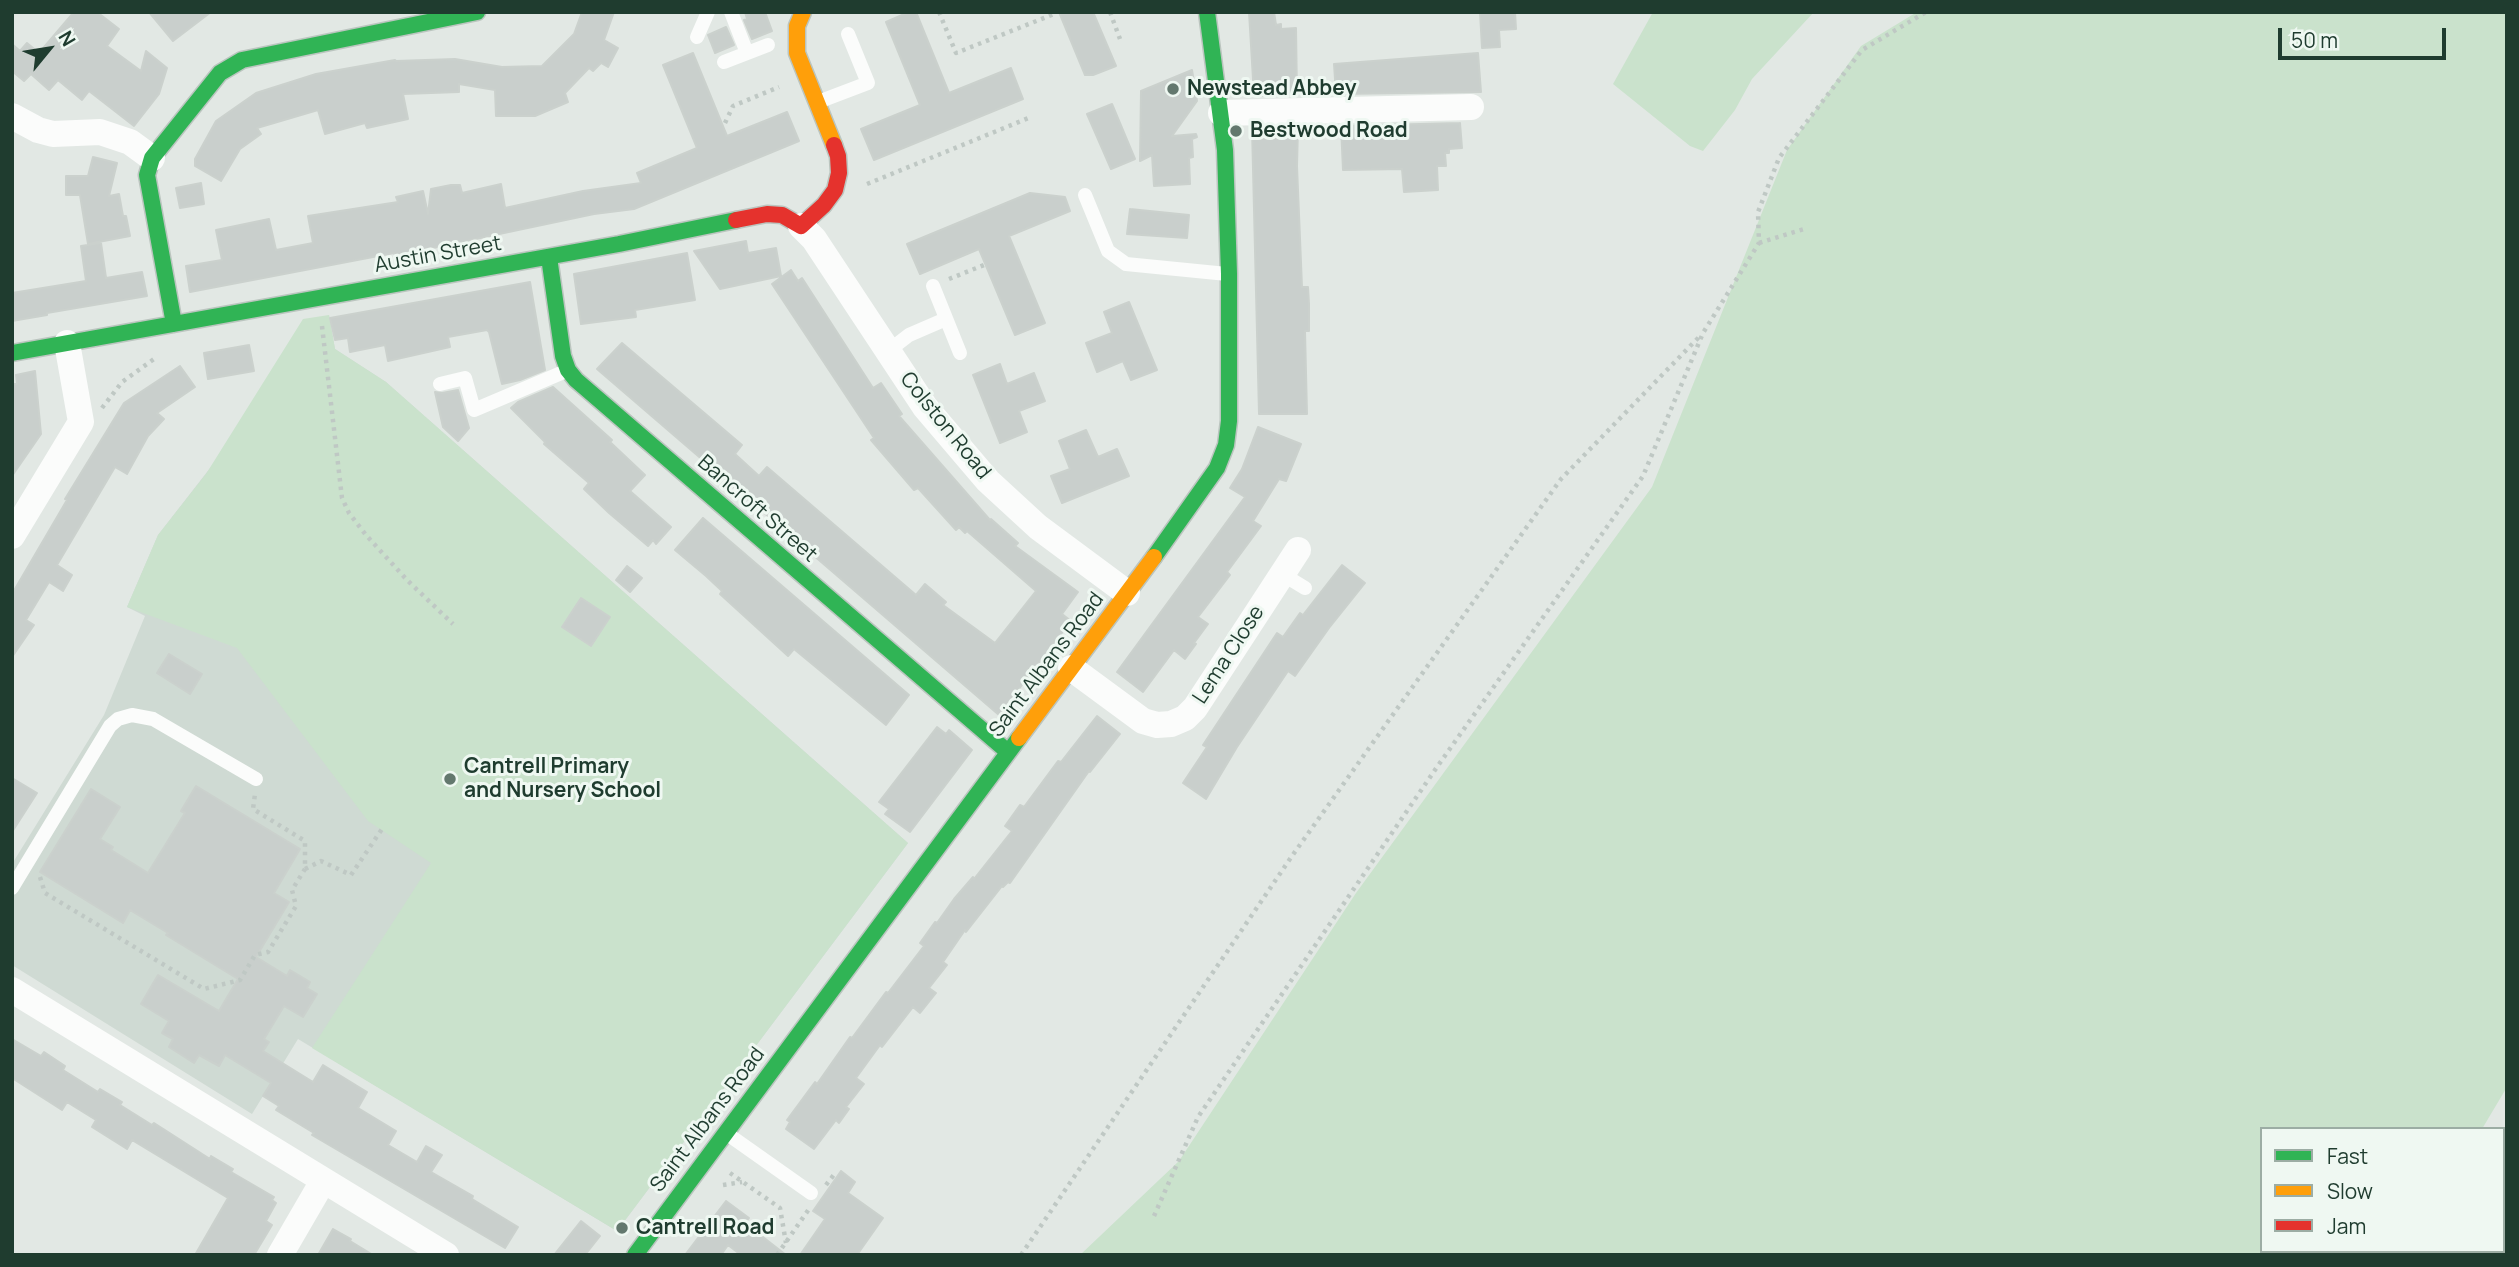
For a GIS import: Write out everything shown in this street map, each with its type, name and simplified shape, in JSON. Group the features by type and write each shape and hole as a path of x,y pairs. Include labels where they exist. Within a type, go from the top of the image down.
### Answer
{"street":[{"path":"174,324 147,176 152,158 220,74 242,60 477,12"},
{"path":"801,226 824,205 835,190 839,173 838,156 797,53 797,26 803,12"},
{"name":"Saint Albans Road","path":"635,1255 1202,492 1217,468 1226,445 1229,421 1229,274 1225,150 1207,12"},
{"path":"1221,113 1471,107"},
{"path":"12,116 38,130 53,134 100,132 130,142 152,158"},
{"name":"Austin Street","path":"12,353 548,257 767,214 782,215 801,226"},
{"name":"Colston Road","path":"801,226 814,239 925,407 988,481 1038,527 1127,593"},
{"path":"548,257 563,356 568,370"},
{"path":"12,536 81,422 67,343"},
{"name":"Bancroft Street","path":"568,370 591,394 1008,752"},
{"name":"Lema Close","path":"1071,668 1143,721 1157,725 1171,724 1185,718 1195,708 1298,550"},
{"path":"12,990 446,1255"},
{"path":"279,1255 323,1181"}],"lane":[{"path":"697,37 708,12"},
{"path":"731,12 747,53"},
{"path":"817,103 868,83 848,34"},
{"path":"724,62 768,45"},
{"path":"1085,195 1108,251 1126,264 1229,274"},
{"path":"933,286 960,354"},
{"path":"887,352 908,335 946,319"},
{"path":"440,384 464,378 474,410 568,370"},
{"path":"1282,574 1305,589"},
{"path":"12,888 110,726 118,719 132,715 153,719 256,779"},
{"path":"725,1132 817,1191"}],"path":[{"path":"939,12 956,53 1054,13"},
{"path":"1110,12 1120,39"},
{"path":"1154,1216 1198,1117 1437,767 1643,476 1703,333 1759,243 1758,212 1779,158 1863,50 1926,12"},
{"path":"724,123 733,106 806,76"},
{"path":"864,185 1031,117"},
{"path":"1759,243 1807,228"},
{"path":"933,286 984,265"},
{"path":"320,298 342,498 349,513 366,535 407,580 453,624"},
{"path":"1021,1255 1293,856 1561,479 1703,333"},
{"path":"81,422 97,414 122,382 155,359"},
{"path":"32,878 37,869 45,893 204,989 240,980 255,955 268,952 296,906 292,890 304,869 305,841 253,809 256,779"},
{"path":"304,869 321,862 351,875 382,829"},
{"path":"721,1166 780,1208 786,1243"},
{"path":"817,1191 836,1171"},
{"path":"777,1255 810,1209"}],"shaded area":[{"name":"Cantrell Primary and Nursery School","path":"329,315 335,349 386,382 908,843 617,1231 298,1039 252,1114 12,965 12,864 104,715 145,616 127,607 158,535"}],"green space":[{"path":"1653,12 1814,12 1752,79 1735,110 1703,151 1690,146 1613,84"},
{"path":"1917,12 2507,12 2507,1087 2483,1127 2260,1127 2260,1253 2410,1253 2409,1255 1080,1255 1179,1161 1356,893 1652,487 1787,150 1861,46"},
{"name":"Cantrell Primary and Nursery School","path":"329,315 335,349 386,382 908,843 617,1231 312,1048 431,863 368,821 237,648 127,607 158,535 206,474 303,319"},
{"path":"2507,1185 2507,1255 2464,1255 2505,1253"}],"building":[{"path":"74,12 97,12 119,29 107,46 141,71 146,51 167,68 159,94 134,126 89,91 82,100 58,80 49,90 31,74 24,81 12,71 12,44 20,51 27,43 39,53"},
{"path":"149,12 211,12 173,41"},
{"path":"582,12 614,12 604,40 618,48 608,67 601,63 593,71 589,68 565,93 568,102 535,116 496,116 495,90 459,84 459,92 403,94 408,119 367,128 365,123 325,134 318,110 257,128 261,134 240,149 221,181 195,166 195,159 216,121 256,93 316,74 395,60 455,59 502,67 542,66 574,34"},
{"path":"745,12 765,12 772,31 752,39 744,20 747,19"},
{"path":"909,12 916,12 949,93 1011,68 1023,99 874,160 861,129 920,105 886,22"},
{"path":"1059,12 1093,12 1116,66 1093,75 1085,75"},
{"path":"1249,12 1274,12 1276,25 1281,24 1281,29 1296,28 1297,95 1254,96"},
{"path":"1480,12 1515,12 1516,29 1499,30 1500,47 1482,48"},
{"path":"726,27 734,45 715,53 708,35"},
{"path":"693,53 727,136 787,112 799,141 634,209 594,214 395,256 394,253 190,292 186,266 222,260 216,230 269,219 276,250 313,243 308,216 398,202 396,197 423,191 428,214 431,189 451,185 460,185 462,193 501,184 505,208 583,191 641,183 637,173 697,148 663,65"},
{"path":"1478,53 1481,92 1336,94 1334,64"},
{"path":"1192,70 1197,101 1172,136 1196,134 1197,137 1192,139 1193,157 1189,158 1190,184 1154,186 1152,155 1140,161 1141,91"},
{"path":"1112,104 1135,159 1111,169 1087,114"},
{"path":"1460,123 1462,148 1449,149 1449,153 1445,153 1446,166 1437,166 1438,190 1404,192 1402,169 1343,170 1341,126"},
{"path":"1298,127 1302,287 1308,287 1309,304 1309,331 1305,331 1307,414 1259,414 1252,128"},
{"path":"93,157 117,163 109,196 119,194 130,236 88,244 80,195 66,195 66,176 88,176"},
{"path":"201,183 204,204 180,208 176,188"},
{"path":"1030,193 1065,197 1070,211 1009,236 1045,323 1015,335 979,249 920,274 907,244"},
{"path":"1130,209 1189,215 1187,238 1127,234"},
{"path":"746,241 748,253 776,248 781,276 720,289 694,251"},
{"path":"101,243 106,278 142,272 147,296 12,321 12,293 86,281 81,246"},
{"path":"687,253 695,300 635,310 636,317 581,324 574,274"},
{"path":"791,270 798,281 802,278 873,388 881,383 902,414 899,416 990,520 1018,543 1015,546 1078,592 1062,614 1071,621 999,715 597,369 622,343 742,445 735,454 759,476 767,467 916,595 925,584 946,602 943,605 995,643 1036,591 967,531 965,533 959,527 956,530 918,488 914,490 871,440 874,438 772,284"},
{"path":"530,282 545,370 520,380 502,384 487,330 448,337 450,347 388,361 385,345 350,352 348,338 335,340 330,318"},
{"path":"1129,302 1157,370 1131,380 1123,361 1097,372 1086,343 1112,333 1104,312"},
{"path":"249,345 254,371 208,379 204,353"},
{"path":"1000,364 1007,384 1034,373 1045,401 1019,411 1027,432 1000,443 973,375"},
{"path":"180,366 195,387 157,413 164,419 148,436 127,474 115,467 57,565 72,575 63,591 49,582 26,620 34,625 12,657 12,594 67,500 65,499 124,403"},
{"path":"35,371 41,434 12,476 12,384 17,384 16,375"},
{"path":"553,387 612,440 610,442 645,475 630,491 671,527 656,544 653,540 648,546 609,513 584,489 589,483 544,444 511,408 518,402"},
{"path":"458,390 469,428 458,441 443,427 435,392"},
{"path":"1258,427 1301,444 1286,481 1279,479 1253,521 1261,526 1227,572 1230,575 1198,617 1208,624 1194,643 1196,644 1185,659 1174,650 1143,692 1117,672 1245,497 1230,488 1242,469"},
{"path":"1086,430 1098,457 1117,449 1129,476 1062,503 1051,476 1070,469 1059,441"},
{"path":"703,518 909,695 886,725 794,649 788,656 720,594 722,591 675,550"},
{"path":"1342,565 1365,583 1295,676 1288,671 1206,799 1183,783 1207,747 1203,745 1277,633 1283,637"},
{"path":"627,566 642,578 630,592 616,580"},
{"path":"581,598 610,617 591,646 562,627"},
{"path":"169,654 202,674 190,694 157,673"},
{"path":"1097,716 1120,734 1089,771 1010,883 1002,886 966,932 965,930 943,962 947,965 929,988 936,993 920,1013 913,1007 882,1047 880,1045 856,1078 864,1084 846,1107 849,1109 839,1123 836,1120 814,1149 786,1129 790,1122 787,1120 924,946 920,943 935,922 937,923 1012,831 1005,826 1020,805 1024,807 1058,761 1061,762"},
{"path":"937,727 946,734 949,730 972,750 910,832 885,814 889,809 879,802"},
{"path":"12,778 37,793 12,832"},
{"path":"196,786 300,849 274,893 289,902 256,957 287,976 290,970 310,982 307,988 317,994 303,1017 284,1006 264,1039 269,1042 263,1051 313,1082 323,1065 367,1092 358,1108 396,1131 388,1145 417,1162 426,1146 442,1155 431,1172 473,1196 472,1199 518,1227 505,1248 312,1135 314,1133 276,1110 279,1106 263,1096 271,1083 225,1055 219,1066 199,1055 194,1063 169,1047 173,1039 162,1033 169,1021 141,1004 158,975 219,1011 238,979 130,910 123,923 40,872 91,789 120,807 100,839 113,847 111,850 148,873 185,813 181,811"},
{"path":"12,1039 41,1056 44,1052 65,1066 63,1070 98,1092 100,1089 122,1102 120,1105 210,1159 211,1156 233,1169 231,1172 274,1197 272,1200 276,1203 266,1221 272,1225 254,1255 195,1255 228,1198 132,1140 127,1149 92,1127 96,1120 67,1102 62,1110 12,1078"},
{"path":"841,1171 855,1182 848,1193 883,1218 857,1255 800,1255 825,1219 813,1211"},
{"path":"726,1201 749,1218 745,1223 786,1255 741,1255 728,1245 721,1255 685,1255"},
{"path":"581,1221 600,1236 585,1255 554,1255"},
{"path":"333,1229 351,1239 350,1241 373,1255 318,1255"}],"traffic: fast":[{"path":"174,324 147,175 152,158 220,73 242,60 477,12"},
{"path":"1154,557 1217,468 1226,445 1229,421 1229,274 1225,150 1207,12"},
{"path":"12,353 619,244 736,220"},
{"path":"549,257 563,356 568,370 576,380 1008,752"},
{"path":"635,1255 1019,738"}],"traffic: slow":[{"path":"803,12 797,26 797,53 834,145"},
{"path":"1019,738 1154,557"}],"traffic: jam":[{"path":"736,220 767,214 782,215 801,226 824,205 835,190 839,173 834,145"}],"place":[{"name":"Newstead Abbey","path":"1173,89"},
{"name":"Bestwood Road","path":"1236,131"},
{"name":"Cantrell Primary and Nursery School","path":"450,779"},
{"name":"Cantrell Road","path":"622,1228"}]}
